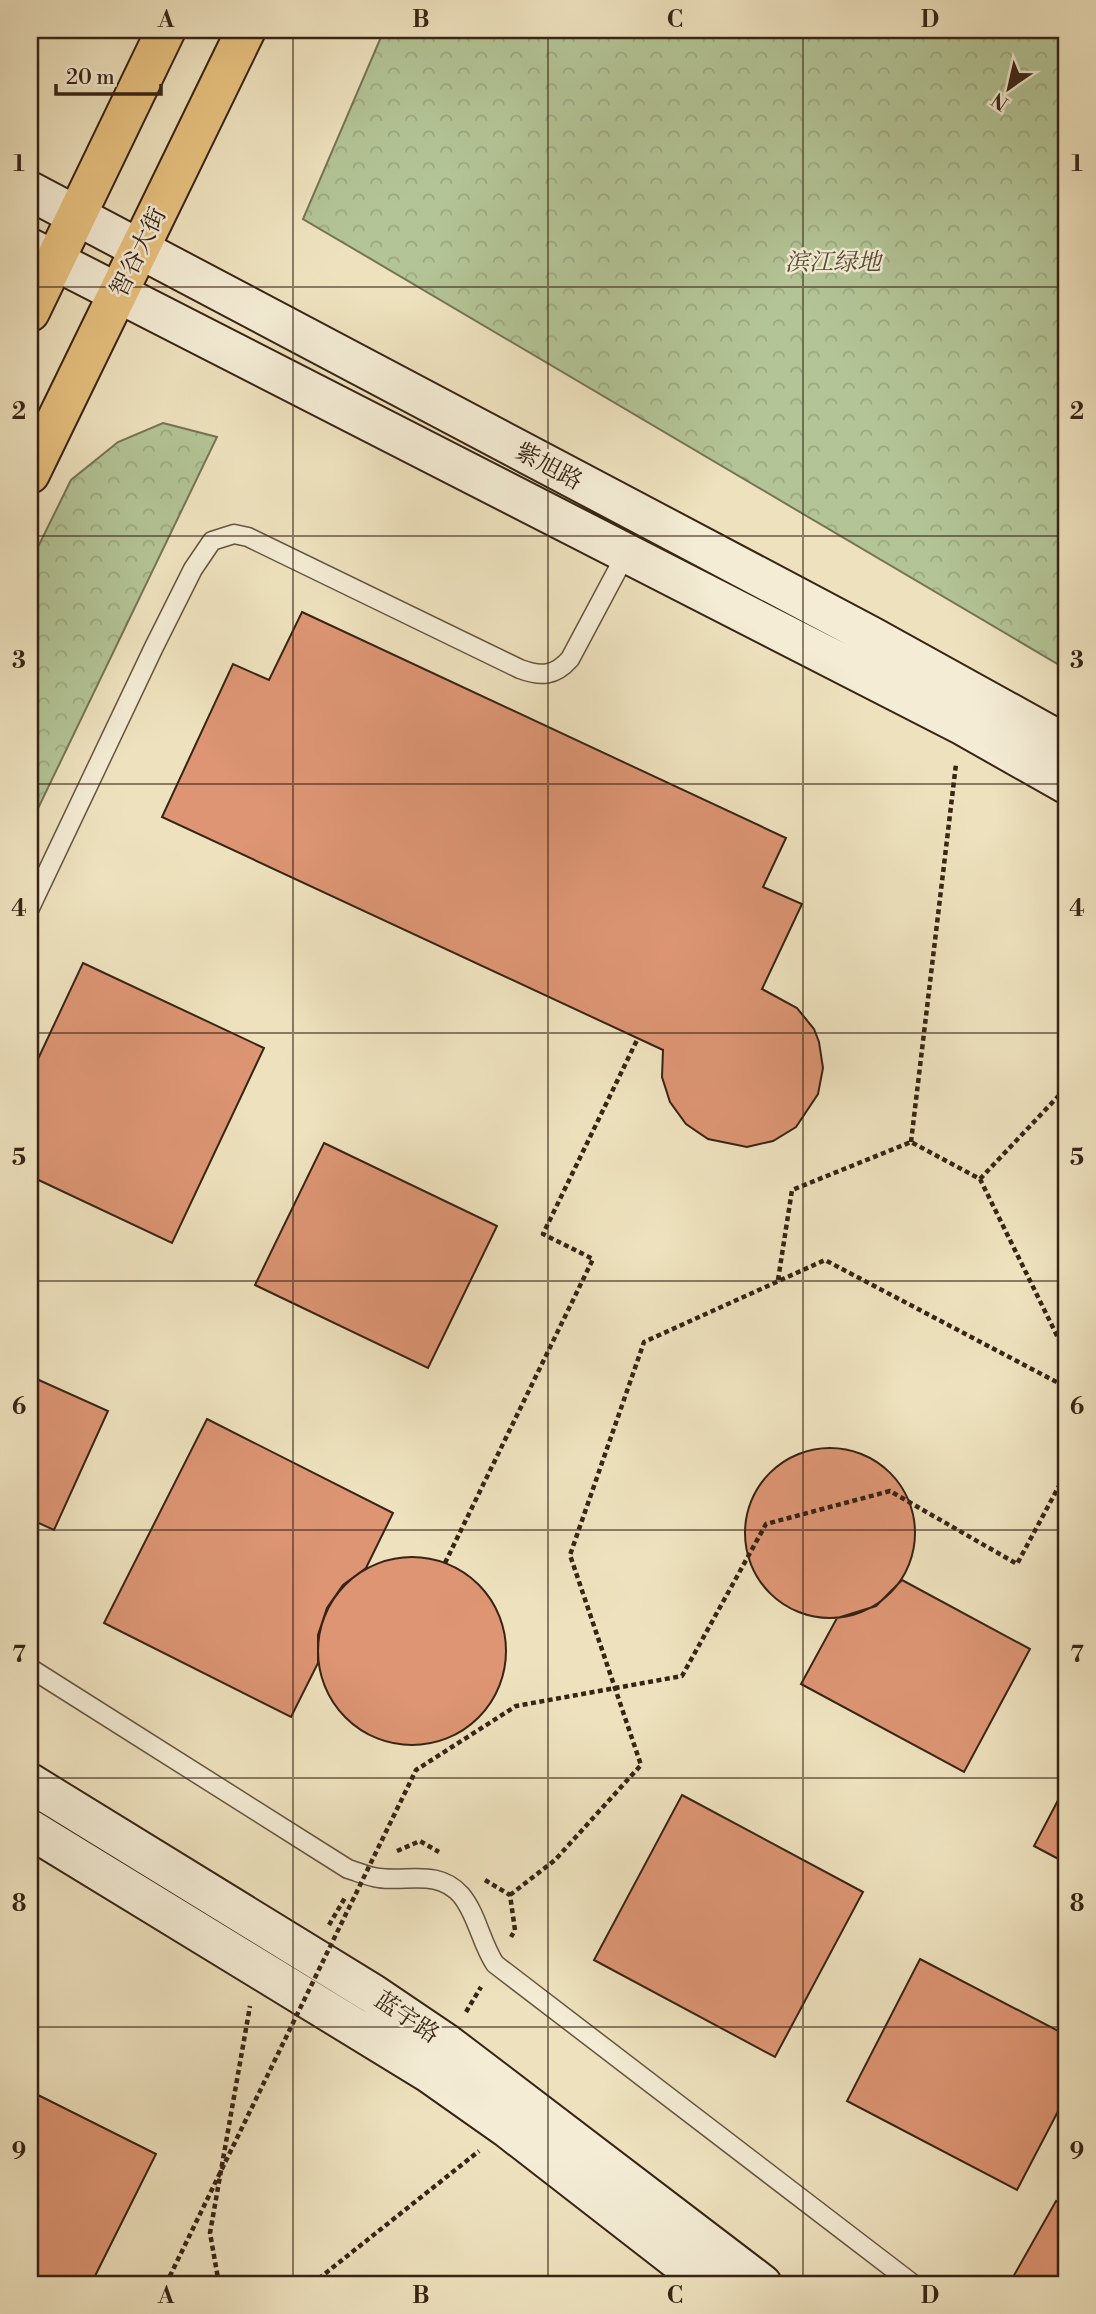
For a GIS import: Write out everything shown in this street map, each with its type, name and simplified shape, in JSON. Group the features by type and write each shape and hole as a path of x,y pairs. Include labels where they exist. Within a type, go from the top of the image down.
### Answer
{"main road":[{"path":"30,312 42,254 77,214 166,30"},
{"name":"智谷大街","path":"30,474 247,30"},
{"name":"紫旭路","path":"30,191 871,636 1066,744"},
{"name":"紫旭路","path":"42,254 960,724 1066,784"},
{"name":"蓝宇路","path":"30,1783 326,1964 447,2044 762,2284"},
{"name":"蓝宇路","path":"30,1829 257,1965 429,2073 507,2128 708,2284"}],"lane":[{"path":"30,908 165,624 193,569 212,541 234,534 248,537 520,669 546,675 560,671 570,659 626,552"},
{"path":"30,1668 348,1869 380,1878 422,1877 450,1886 469,1908 495,1964 913,2284"}],"path":[{"path":"911,1142 960,724"},
{"path":"445,1563 593,1259 543,1234 638,1038"},
{"path":"980,1179 1066,1088"},
{"path":"911,1142 980,1179 1066,1354"},
{"path":"778,1281 792,1190 911,1142"},
{"path":"510,1895 555,1860 641,1765 570,1555 644,1342 825,1260 1066,1387"},
{"path":"166,2284 416,1770 516,1706 682,1676 766,1524 890,1492 1017,1564 1066,1473"},
{"path":"325,1933 363,1866 419,1841 442,1854"},
{"path":"476,1875 510,1895"},
{"path":"447,2044 515,1930 510,1895"},
{"path":"219,2284 210,2233 257,1965"},
{"path":"312,2284 507,2128"}],"green space":[{"name":"滨江绿地","path":"384,30 1066,30 1066,669 303,219"},
{"path":"163,423 217,437 30,825 30,563 71,480 118,442"}],"building":[{"path":"302,612 786,838 763,887 802,904 762,989 797,1008 814,1029 819,1042 823,1068 818,1094 796,1127 773,1141 747,1147 708,1139 686,1124 670,1102 662,1077 663,1050 162,817 233,664 269,680"},
{"path":"83,963 264,1048 172,1243 30,1176 30,1076"},
{"path":"324,1143 497,1226 428,1368 255,1285"},
{"path":"30,1376 108,1411 54,1530 30,1519"},
{"path":"207,1419 393,1513 366,1568 343,1585 327,1608 318,1635 318,1663 291,1717 104,1623"},
{"path":"830,1448 863,1455 890,1473 908,1500 915,1533 908,1566 890,1593 863,1611 830,1618 797,1611 770,1593 752,1566 745,1533 752,1500 770,1473 797,1455"},
{"path":"412,1557 430,1558 448,1564 479,1584 499,1615 505,1633 505,1669 499,1687 479,1718 448,1738 430,1744 412,1745 394,1744 376,1738 345,1718 325,1687 319,1669 318,1651 319,1633 325,1615 345,1584 376,1564 394,1558"},
{"path":"902,1580 1030,1649 964,1772 801,1684 837,1618 876,1606"},
{"path":"1066,1785 1066,1863 1034,1846"},
{"path":"682,1795 863,1892 775,2057 594,1960"},
{"path":"920,1959 1066,2035 1066,2096 1017,2190 847,2101"},
{"path":"30,2091 156,2154 91,2284 30,2282"},
{"path":"1056,2201 1066,2206 1066,2284 1027,2284 1013,2277"}]}
